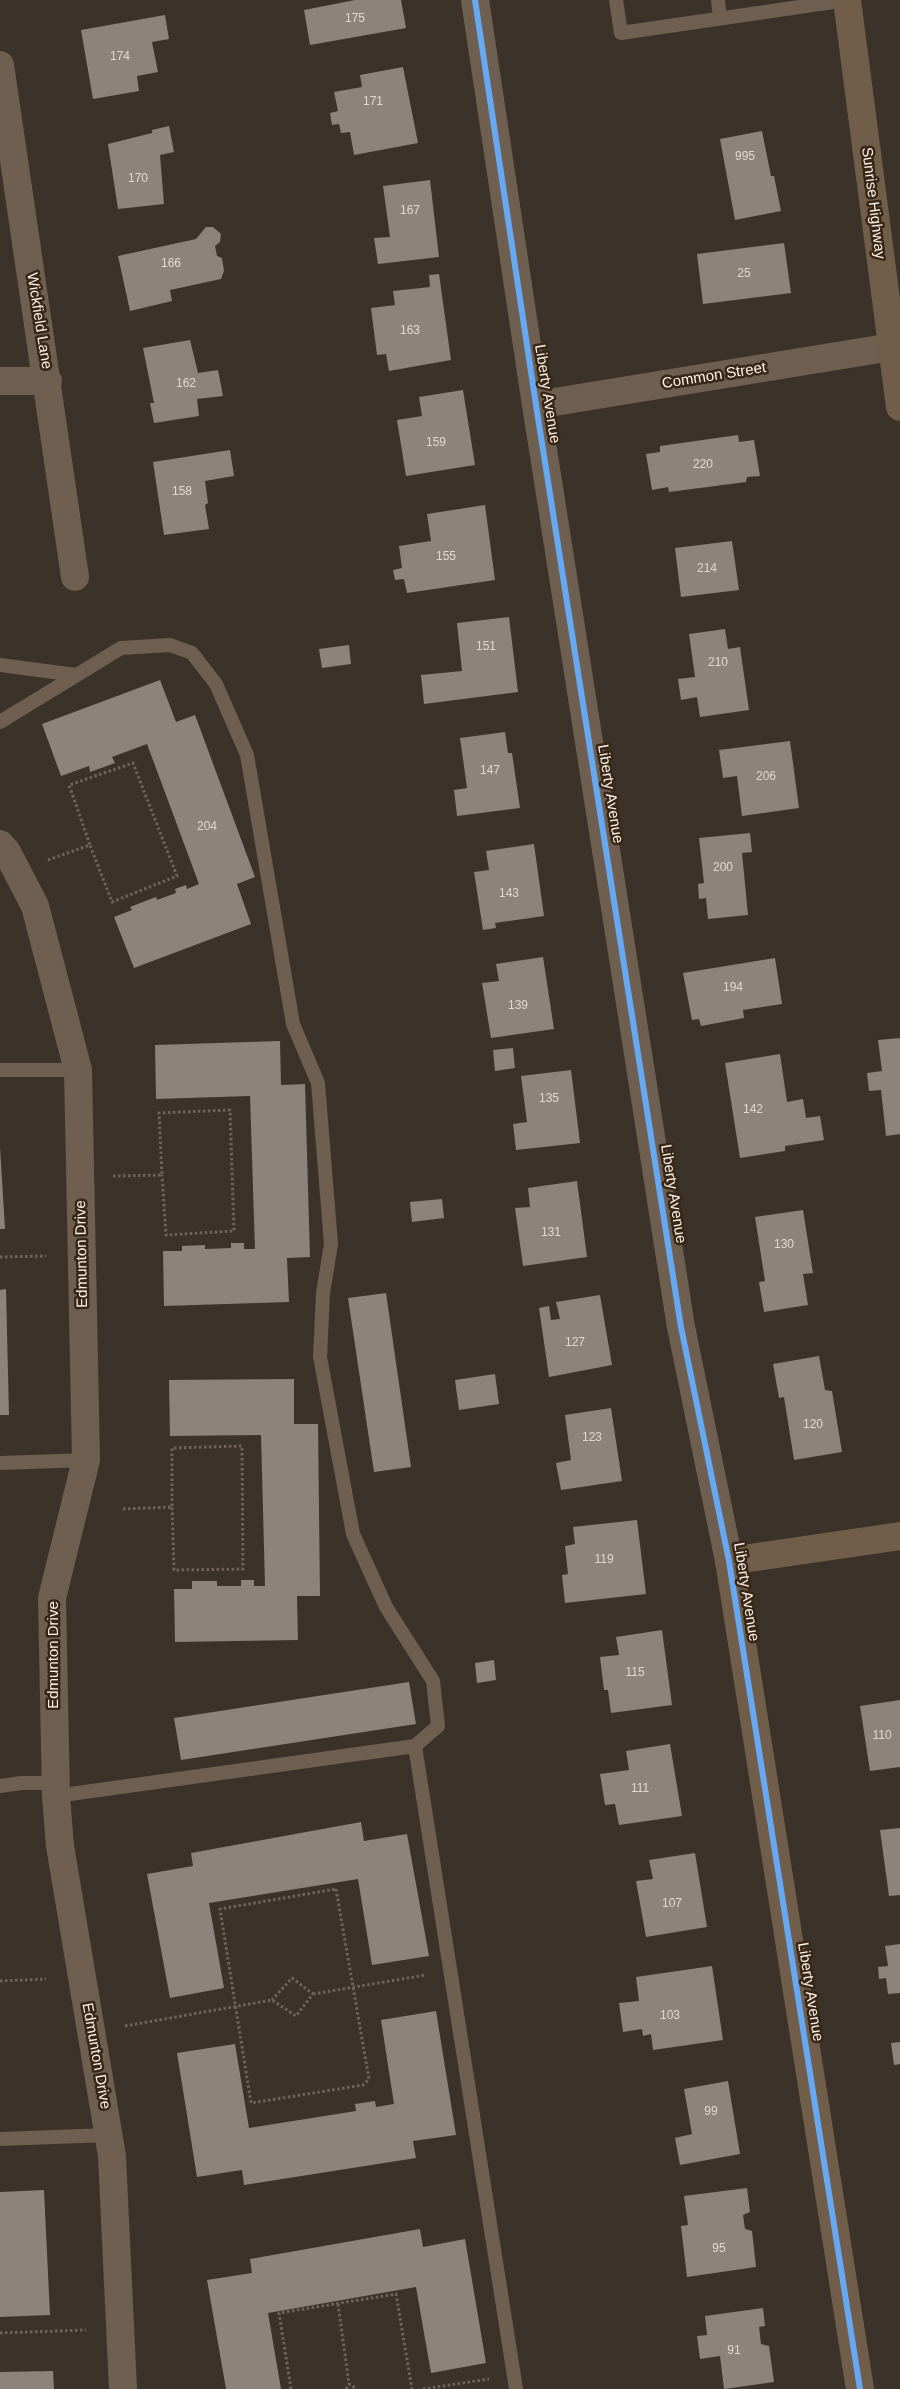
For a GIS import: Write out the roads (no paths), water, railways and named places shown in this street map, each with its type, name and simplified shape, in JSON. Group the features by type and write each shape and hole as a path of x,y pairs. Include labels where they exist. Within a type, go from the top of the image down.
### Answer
{"street":[{"name":"Liberty Avenue","path":"475,0 536,405 681,1327 729,1561 860,2389"},
{"name":"Sunrise Highway","path":"847,0 900,406"},
{"name":"Wickfield Lane","path":"0,65 48,381 75,577"},
{"name":"Common Street","path":"536,405 892,347"},
{"path":"0,381 48,381"},
{"name":"Edmunton Drive","path":"0,844 7,852 35,906 78,1070 86,1460 52,1598 56,1790 60,1846 109,2135 116,2208 123,2389"},
{"path":"729,1561 900,1536"}],"lane":[{"path":"616,0 621,33 847,0"},
{"path":"718,0 720,18"},
{"path":"0,722 121,648 170,645 192,653 216,684 247,755 293,1024 318,1083 331,1244 323,1293 320,1357 353,1534 386,1607 433,1681 438,1726 415,1746 56,1790 22,1783 0,1786"},
{"path":"0,666 76,676"},
{"path":"0,1070 78,1070"},
{"path":"0,1463 86,1460"},
{"path":"415,1746 515,2382"},
{"path":"0,2139 109,2135"}]}
